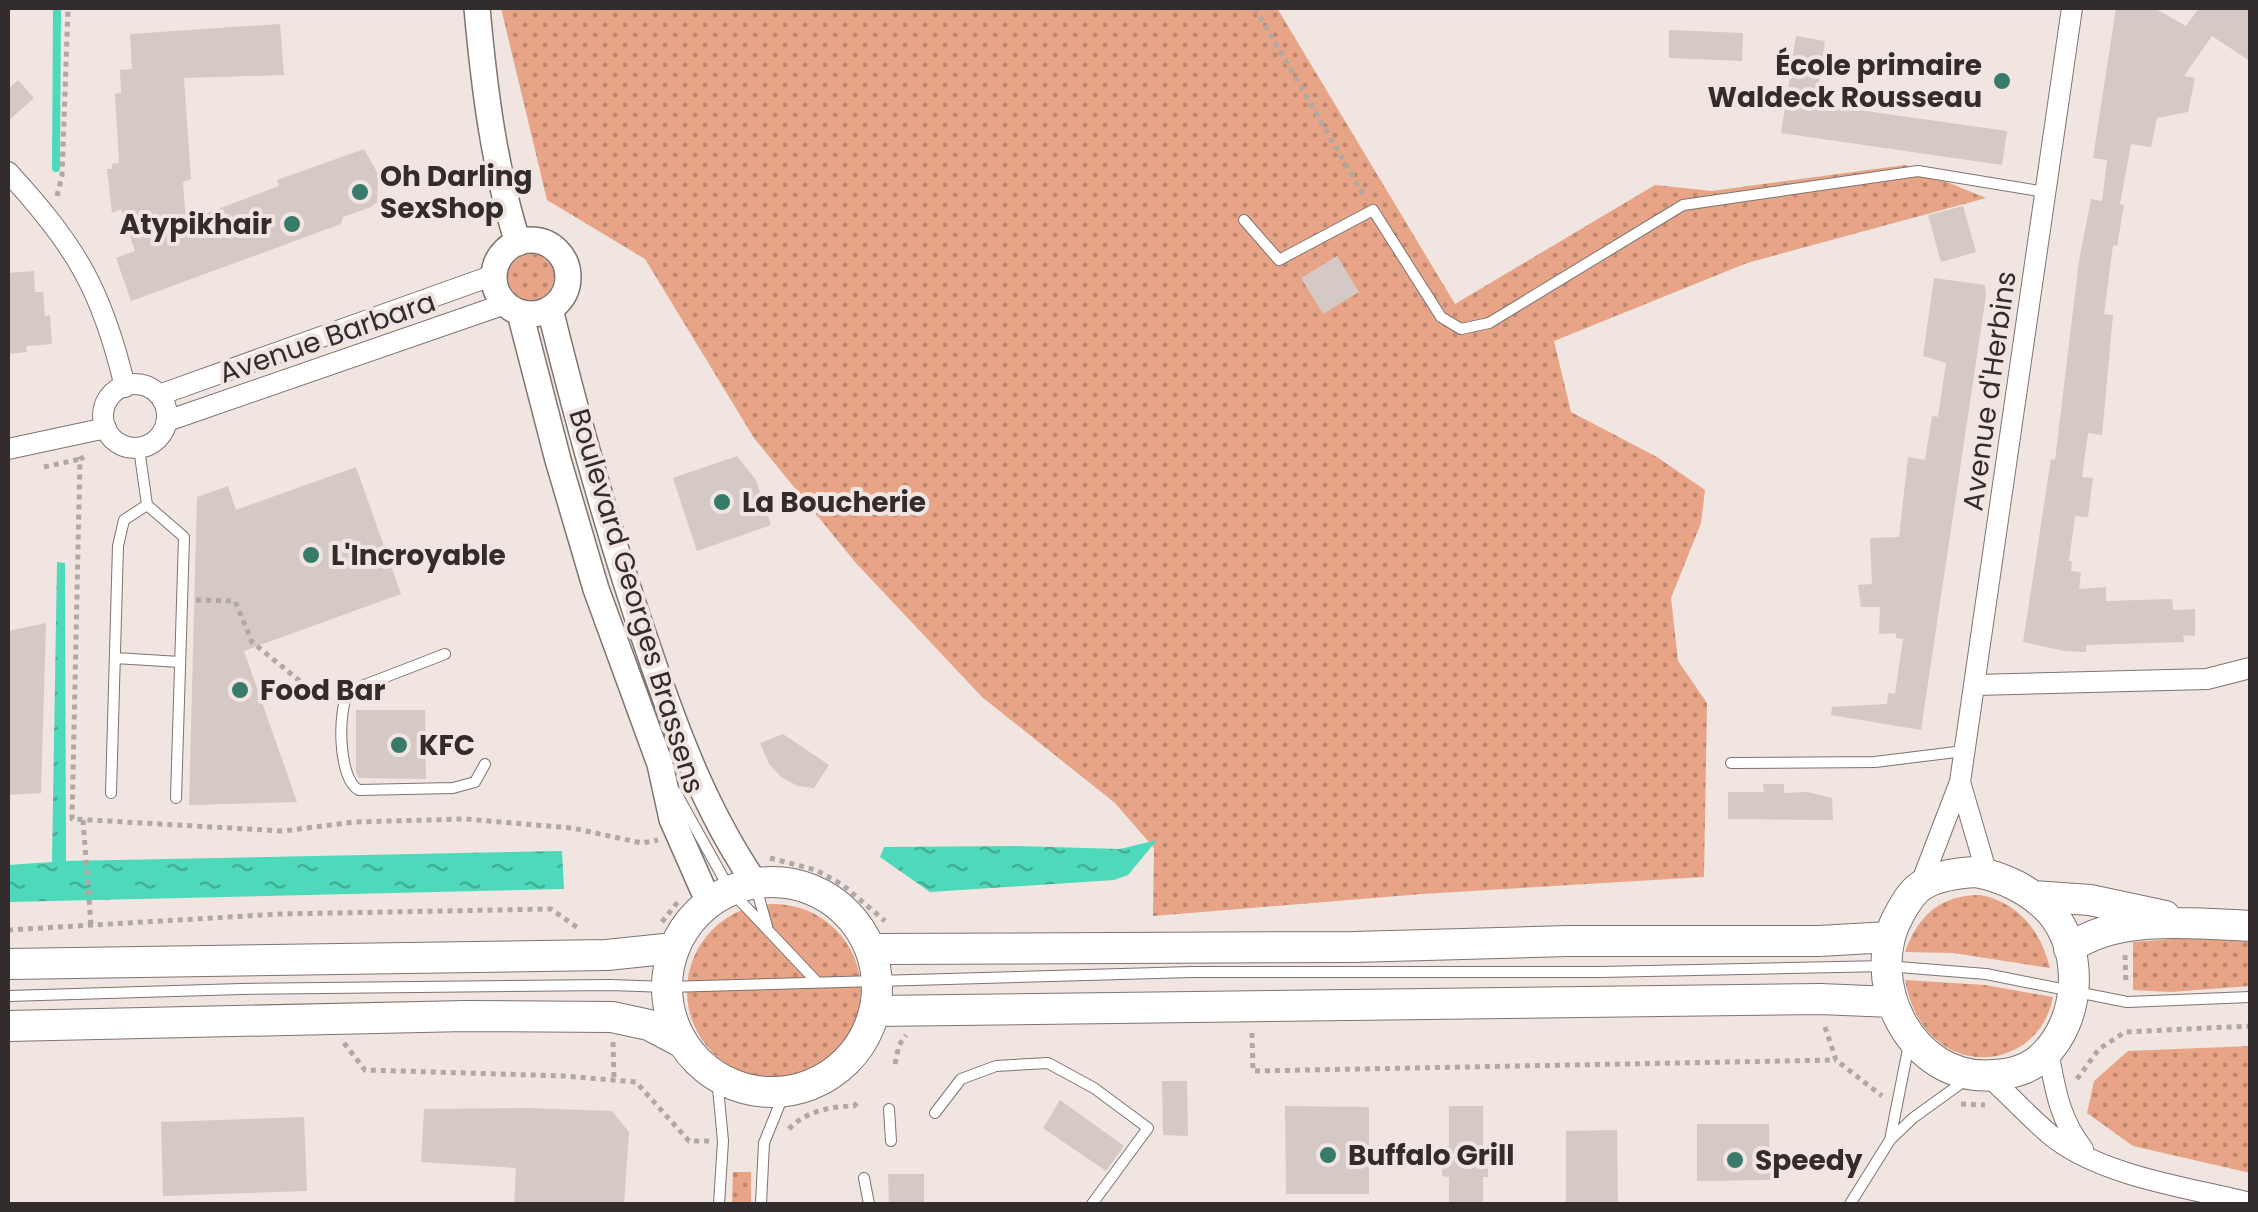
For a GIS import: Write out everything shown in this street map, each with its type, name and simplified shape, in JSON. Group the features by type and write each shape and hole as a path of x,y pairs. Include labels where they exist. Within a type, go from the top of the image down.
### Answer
{"main road":[{"path":"1956,874 1987,874 2033,896 2056,918 2069,950 2073,990 2065,1026 2048,1050 2025,1068 1980,1076 1943,1065 1910,1038 1892,1002 1887,952 1909,898 1920,886 1956,874"},
{"path":"783,882 811,889 856,924 870,949 877,980 874,1011 863,1039 842,1065 808,1086 762,1092 718,1077 698,1062 683,1043 671,1016 667,987 674,948 688,923 731,892 783,882"},
{"path":"2033,896 2108,903 2187,922"},
{"path":"2069,950 2099,931 2187,922 2250,926"},
{"path":"870,949 1819,941 1887,952"},
{"path":"8,964 607,955 674,948"},
{"path":"874,1011 1820,999 1892,1002"},
{"path":"8,1026 466,1016 612,1017 650,1024 683,1043"}],"street":[{"path":"477,8 504,196 518,243"},
{"name":"Avenue d'Herbins","path":"1920,886 1960,782 2072,8"},
{"path":"8,172 51,218 76,254 99,298 124,387"},
{"path":"542,242 561,256 568,279 559,301 550,309 531,314 513,308 494,285 502,255 518,243 542,242"},
{"name":"Avenue Barbara","path":"159,395 494,274"},
{"name":"Avenue Barbara","path":"167,421 513,308"},
{"name":"Boulevard Georges Brassens","path":"513,308 596,590 660,764 672,819 731,892"},
{"name":"Boulevard Georges Brassens","path":"550,309 605,520 664,694 713,816 731,892"},
{"path":"143,386 159,395 166,407 167,421 158,439 138,448 119,444 106,428 105,408 109,399 124,387 143,386"},
{"path":"8,449 106,428"},
{"path":"1976,686 2207,679 2250,668"},
{"name":"Avenue d'Herbins","path":"1960,782 1987,874"},
{"path":"2048,1050 2059,1110 2087,1155"},
{"path":"1980,1076 2058,1140 2087,1155 2134,1174 2250,1203"}],"lane":[{"path":"1244,220 1279,260 1372,210 1441,317 1461,329 1490,323 1683,204 1918,171 2045,192"},
{"path":"138,448 147,505 184,537 176,798"},
{"path":"111,793 118,546 124,520 147,505"},
{"path":"445,654 349,691 342,706 344,775 351,787 358,790 453,788 475,782 485,764"},
{"path":"115,658 180,662"},
{"path":"1731,763 1875,762 1965,751"},
{"path":"731,892 767,927"},
{"path":"731,892 816,981"},
{"path":"8,996 241,989 610,984 667,987 1192,972 1620,972 1887,952 2127,1002 2250,997"},
{"path":"1890,1140 1910,1038"},
{"path":"935,1113 962,1079 996,1066 1048,1063 1094,1088 1148,1128 1092,1204"},
{"path":"1850,1204 1890,1140 1913,1118 1980,1076"},
{"path":"718,1077 720,1204"},
{"path":"761,1204 764,1143 785,1091"},
{"path":"889,1108 891,1141"},
{"path":"864,1178 869,1204"}],"path":[{"path":"51,218 62,176 68,8"},
{"path":"1254,8 1372,210"},
{"path":"88,453 80,460 72,819 283,831 354,822 464,819 572,828 642,843 671,838"},
{"path":"182,599 235,600 252,642 301,682"},
{"path":"83,820 90,925"},
{"path":"759,850 768,858 816,870 843,885 896,930"},
{"path":"652,926 662,922 680,901 683,885"},
{"path":"8,930 280,914 550,909 580,928 593,930"},
{"path":"2124,928 2125,1032"},
{"path":"1822,1018 1836,1060 1885,1098"},
{"path":"1252,1025 1253,1071 1836,1060"},
{"path":"2074,1083 2100,1049 2125,1032 2250,1026"},
{"path":"333,1030 365,1070 636,1082 689,1141 713,1142"},
{"path":"613,1032 614,1079"},
{"path":"786,1134 794,1123 818,1112 858,1102"},
{"path":"1954,1108 1964,1103 1986,1105 1997,1112"}],"shaded area":[{"path":"501,8 1277,8 1455,304 1655,185 1712,191 1905,165 1986,198 1747,263 1554,341 1571,412 1657,457 1705,490 1701,523 1671,598 1678,661 1707,703 1704,877 1153,916 1154,848 1115,803 982,697 855,562 754,438 645,259 547,200"},
{"path":"531,254 548,260 554,277 548,294 531,300 514,294 508,277 514,260"},
{"path":"1980,895 2006,904 2026,920 2041,942 2050,968 1953,953 1905,952 1932,910 1953,899"},
{"path":"774,904 807,910 836,929 855,958 861,991 855,1024 836,1053 807,1072 774,1078 741,1072 712,1053 693,1024 687,991 693,958 712,929 741,910"},
{"path":"2185,938 2250,942 2250,986 2171,992 2133,990 2133,942"},
{"path":"1905,980 1985,985 2053,997 2047,1017 2022,1045 2005,1054 1968,1056 1949,1049 1927,1030 1914,1010"},
{"path":"2250,1046 2250,1173 2133,1146 2087,1113 2094,1081 2128,1051"},
{"path":"733,1172 751,1172 751,1204 732,1204"}],"water":[{"path":"57,562 65,563 66,861 562,851 564,889 8,902 8,865 52,862"},
{"path":"1157,840 1128,875 1114,880 930,892 880,857 884,847 1120,849"}],"building":[{"path":"2116,8 2154,8 2186,26 2199,8 2250,8 2250,61 2212,36 2184,76 2195,78 2188,112 2157,118 2151,147 2131,144 2104,314 2113,315 2102,435 2088,433 2082,477 2093,478 2088,517 2075,516 2069,561 2071,571 2081,572 2079,589 2106,587 2106,601 2172,599 2173,610 2195,609 2195,636 2183,635 2184,642 2086,645 2086,652 2065,651 2023,642 2051,459 2055,460 2079,261 2091,199 2102,201 2107,160 2093,158"},
{"path":"280,24 284,75 184,78 191,179 183,182 186,221 279,186 277,180 364,149 381,179 377,202 343,217 341,224 131,301 116,258 135,251 121,209 112,213 107,169 119,163 115,94 121,93 120,70 132,69 130,34"},
{"path":"1669,30 1743,33 1742,61 1669,58"},
{"path":"1796,36 1825,41 1816,104 2007,131 2002,165 1781,133"},
{"path":"18,80 34,98 8,121 8,89"},
{"path":"1963,206 1976,252 1941,262 1928,215"},
{"path":"1337,256 1359,292 1323,314 1301,278"},
{"path":"34,271 35,292 43,292 45,316 50,315 52,344 26,346 27,352 8,354 8,273"},
{"path":"1934,278 1985,285 1986,295 1921,730 1831,715 1832,707 1887,704 1888,693 1895,694 1903,639 1896,638 1896,633 1879,634 1880,607 1861,607 1858,585 1872,584 1870,538 1899,537 1908,457 1925,460 1932,416 1938,417 1946,363 1923,356"},
{"path":"737,456 756,480 771,525 697,551 673,478"},
{"path":"356,467 401,594 244,651 297,802 189,805 197,497 228,486 236,510"},
{"path":"46,623 41,793 8,795 8,631"},
{"path":"356,710 425,710 426,779 359,778"},
{"path":"783,734 829,765 814,788 798,786 781,777 769,764 760,743"},
{"path":"1763,784 1784,784 1784,793 1808,792 1832,798 1833,820 1728,819 1728,792 1764,792"},
{"path":"1162,1081 1187,1081 1188,1136 1163,1135"},
{"path":"1060,1100 1124,1146 1106,1171 1043,1128"},
{"path":"1285,1106 1369,1107 1369,1194 1286,1194"},
{"path":"1449,1106 1483,1106 1488,1177 1483,1177 1483,1204 1449,1204 1449,1177 1442,1176 1442,1146 1449,1146"},
{"path":"424,1109 612,1111 629,1132 624,1204 514,1204 516,1168 421,1162"},
{"path":"304,1117 307,1191 163,1196 161,1122"},
{"path":"1697,1124 1769,1124 1770,1180 1697,1181"},
{"path":"1617,1130 1618,1204 1566,1204 1566,1131"},
{"path":"888,1174 924,1174 924,1204 889,1204"}],"waterway":[{"path":"56,168 57,8"}],"place":[{"name":"École primaire Waldeck Rousseau","path":"2002,81"},
{"name":"Oh Darling SexShop","path":"360,192"},
{"name":"Atypikhair","path":"292,224"},
{"name":"La Boucherie","path":"722,502"},
{"name":"L'Incroyable","path":"311,555"},
{"name":"Food Bar","path":"240,690"},
{"name":"KFC","path":"399,745"},
{"name":"Buffalo Grill","path":"1328,1155"},
{"name":"Speedy","path":"1735,1160"}]}
